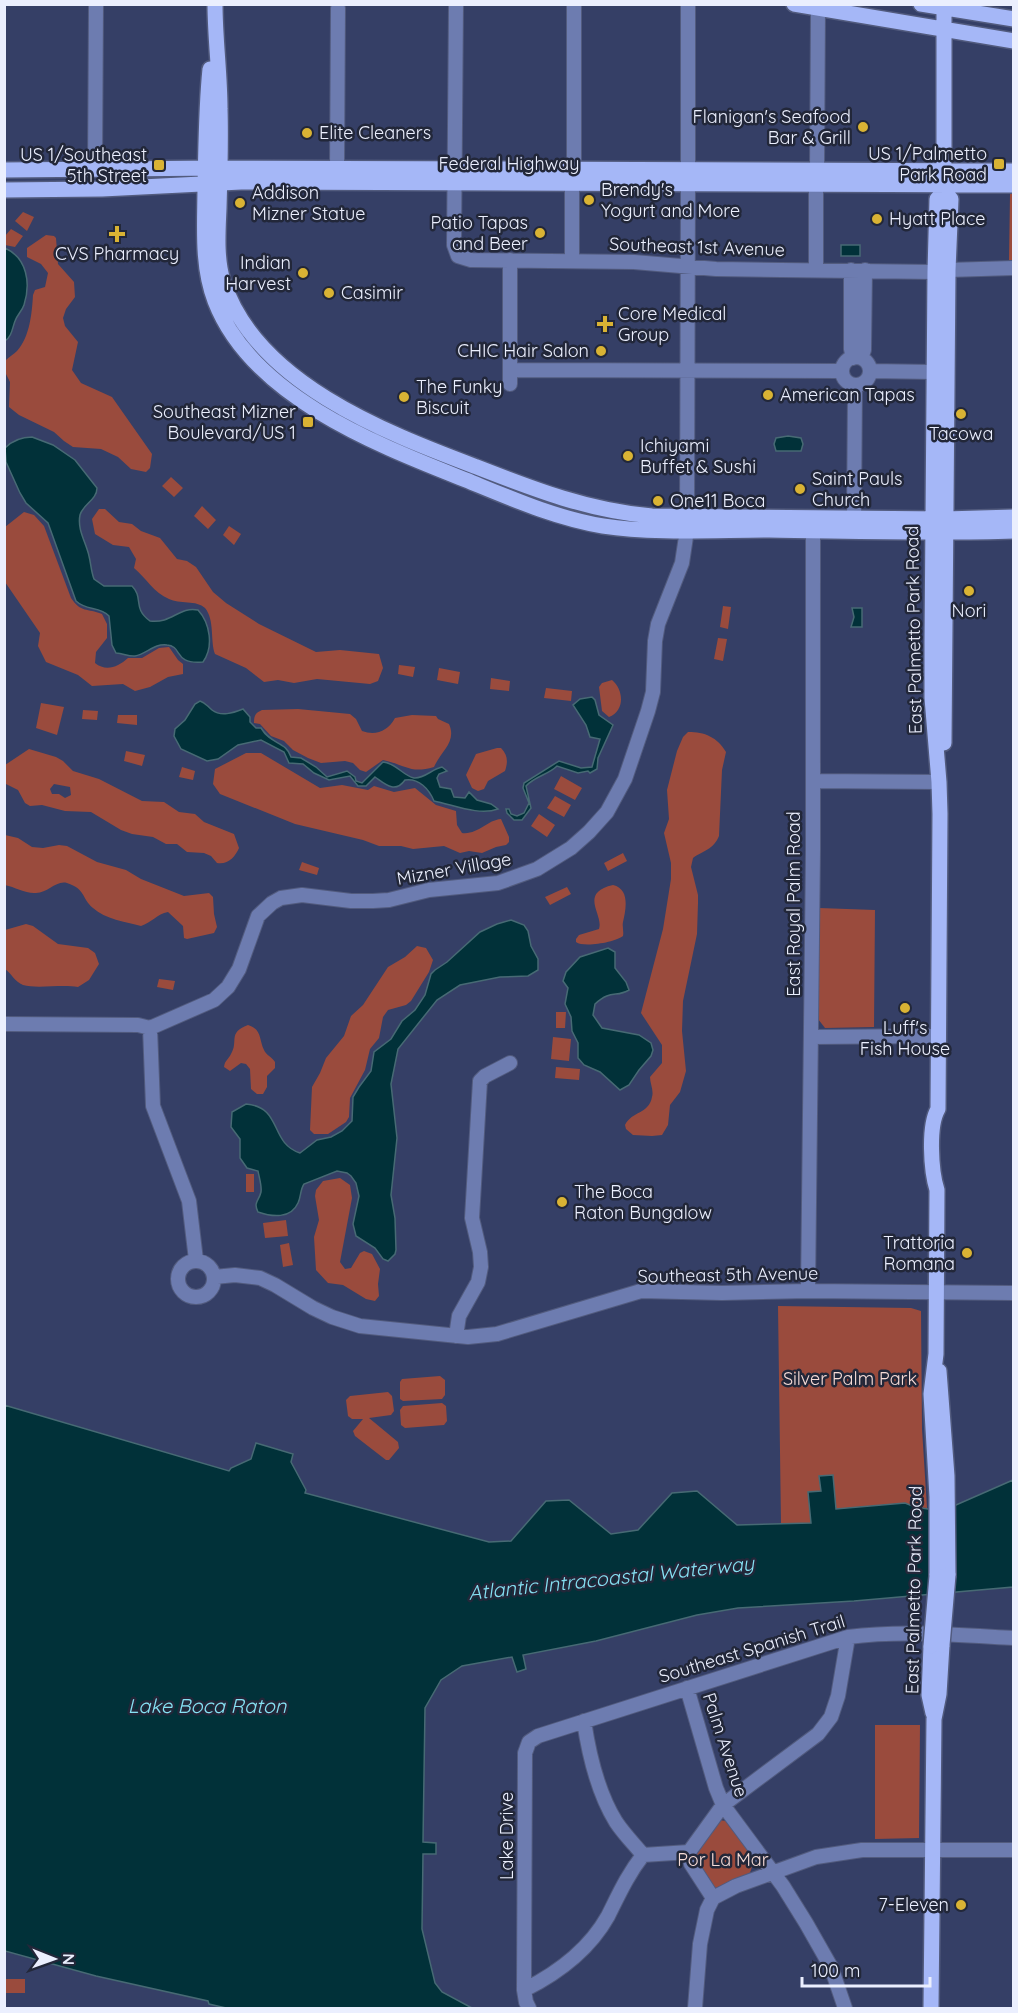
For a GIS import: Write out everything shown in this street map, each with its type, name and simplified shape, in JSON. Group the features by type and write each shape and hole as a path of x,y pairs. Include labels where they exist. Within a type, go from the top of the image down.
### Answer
{"main road":[{"path":"215,4 215,43 210,69 214,108 213,176 222,277 227,292 247,326 269,352 322,396 394,435 551,496 621,513 688,523 939,526 1014,517"},
{"path":"794,4 1014,41"},
{"path":"921,4 945,6 1014,19"},
{"name":"East Palmetto Park Road","path":"939,526 941,271 938,199 944,183 945,6"},
{"name":"Federal Highway","path":"4,190 102,189 213,176 337,169 454,176"},
{"path":"317,183 337,169"},
{"name":"Federal Highway","path":"4,170 95,170 317,183 454,176 573,176 816,178 1014,185"},
{"name":"Federal Highway","path":"573,176 662,184 714,170 816,178"},
{"name":"Federal Highway","path":"944,183 1014,171"},
{"name":"East Palmetto Park Road","path":"931,2008 934,1719 939,1694 936,1642 948,1565 948,1496 939,1447 942,1392 936,1354 937,1190 933,1174 933,1116 938,1109 939,782 944,738 934,372 941,271"},
{"path":"813,524 854,518 1014,531"}],"street":[{"path":"95,170 96,4"},
{"path":"454,176 456,4"},
{"path":"572,261 574,4"},
{"name":"Mizner Village","path":"4,1024 138,1025 150,1028 213,1000 221,994 239,969 258,916 281,898 302,895 351,901 389,900 429,890 498,883 537,869 571,848 607,812 625,779 648,711 653,692 658,624 682,562 688,523 688,4"},
{"path":"337,169 338,8"},
{"path":"816,269 818,9"},
{"name":"Southeast 1st Avenue","path":"454,176 454,245 458,256 471,260 634,262 716,269 941,271 1014,268"},
{"path":"510,260 510,384"},
{"path":"857,358 845,363 842,371 847,382 855,385 864,383 870,371 867,363 857,358 851,350 858,270"},
{"path":"510,370 842,371"},
{"path":"870,371 934,372"},
{"path":"854,518 855,385"},
{"name":"East Royal Palm Road","path":"808,1291 813,524"},
{"path":"813,781 939,782"},
{"path":"150,1028 153,1106 189,1201 196,1260"},
{"path":"811,1037 938,1036"},
{"path":"456,1336 459,1316 478,1282 481,1268 480,1252 472,1218 480,1081 510,1063"},
{"path":"196,1260 210,1267 214,1277 211,1288 202,1296 196,1297 185,1294 179,1284 179,1273 185,1264 196,1260"},
{"name":"Southeast 5th Avenue","path":"214,1277 235,1275 260,1278 313,1308 360,1326 478,1337 497,1334 641,1291 1014,1293"},
{"name":"Southeast Spanish Trail","path":"584,1721 848,1637 864,1635 936,1642 1014,1638"},
{"path":"713,1898 691,1864 689,1851 723,1805 818,1734 831,1717 838,1696 848,1637"},
{"name":"Palm Avenue","path":"687,1688 723,1805 801,1915 831,1967 845,2008"},
{"path":"584,1721 592,1760 604,1797 615,1821 643,1854 657,1855 689,1851"},
{"name":"Lake Drive","path":"529,2008 524,1990 525,1753 529,1742 538,1736 584,1721"},
{"path":"694,2008 700,1944 707,1910 713,1898 736,1886 816,1857 843,1851 1014,1850"},
{"path":"524,1990 548,1978 585,1946 607,1916 618,1893 643,1854"}],"green space":[{"path":"1010,194 1013,194 1013,260 1009,260"},
{"path":"23,212 34,217 27,231 15,221"},
{"path":"11,229 23,236 15,247 5,245 5,236"},
{"path":"46,235 56,238 58,264 74,282 75,297 66,309 63,318 65,326 78,342 72,370 81,383 112,397 152,454 150,468 146,472 131,469 118,457 101,449 73,447 54,432 19,415 9,407 10,382 5,372 6,360 17,351 25,339 33,295 35,290 45,287 48,273 41,264 27,257 27,248"},
{"path":"171,477 183,488 174,497 162,486"},
{"path":"202,506 216,520 208,529 194,516"},
{"path":"99,509 105,509 119,522 132,524 141,531 160,538 177,559 187,561 196,567 213,592 259,624 316,652 340,650 379,654 383,668 378,681 370,684 317,679 294,683 278,680 264,682 246,668 215,654 210,618 205,608 164,596 134,568 136,559 129,547 113,545 95,534 92,519"},
{"path":"24,512 34,515 44,526 71,598 81,608 102,614 107,624 107,638 96,652 95,663 108,668 128,658 142,658 159,648 169,647 183,664 183,674 168,677 150,687 135,691 123,684 92,686 78,675 46,662 38,646 40,633 5,582 5,527"},
{"path":"229,526 241,534 234,545 223,535"},
{"path":"723,606 731,607 728,629 720,627"},
{"path":"718,638 727,639 723,661 714,659"},
{"path":"399,665 415,667 413,677 398,674"},
{"path":"439,668 460,672 458,684 437,680"},
{"path":"491,678 510,681 509,691 490,689"},
{"path":"612,680 619,689 621,700 618,710 609,717 602,711 599,687 602,683"},
{"path":"546,688 572,691 571,701 544,698"},
{"path":"41,703 64,707 57,735 36,728"},
{"path":"298,709 350,714 356,719 362,731 372,733 385,729 395,718 412,715 436,716 449,724 451,736 434,767 419,770 383,760 366,772 353,763 345,761 321,763 308,758 293,750 284,741 271,736 260,724 254,723 255,715 262,710"},
{"path":"83,710 98,711 97,720 82,719"},
{"path":"118,715 137,715 137,725 117,723"},
{"path":"688,732 710,736 726,752 722,770 719,836 711,847 693,858 691,867 698,895 697,934 683,1001 682,1031 686,1071 680,1092 670,1105 668,1125 662,1135 633,1135 625,1125 628,1120 648,1107 653,1092 650,1077 662,1063 662,1045 641,1013 663,929 671,879 671,863 664,833 669,819 667,790 677,751 683,737"},
{"path":"501,748 506,756 505,771 488,781 484,789 478,791 472,788 466,775 476,754"},
{"path":"29,749 56,757 73,771 99,779 142,801 164,802 179,812 195,814 204,822 234,834 239,848 231,860 217,863 211,856 204,853 187,852 177,844 166,844 153,837 121,830 91,812 65,811 42,805 30,806 25,803 18,790 4,783 5,765","holes":["54,784 70,787 71,795 65,798 59,794 52,794 50,789"]},
{"path":"126,751 145,755 142,766 124,761"},
{"path":"246,753 261,753 320,788 342,785 368,790 374,786 394,792 415,788 436,805 456,811 457,825 462,833 473,832 501,819 509,842 482,853 469,851 460,853 444,846 413,849 401,846 379,846 295,824 220,794 213,784 215,769"},
{"path":"182,767 195,771 193,780 179,777"},
{"path":"561,776 582,788 575,800 554,789"},
{"path":"555,796 571,805 564,817 547,808"},
{"path":"539,814 555,825 547,837 531,826"},
{"path":"5,835 18,838 32,847 67,846 97,862 126,870 141,879 184,896 209,893 213,897 217,927 214,933 187,939 184,938 183,926 168,912 141,926 103,915 89,904 77,888 67,883 59,883 36,893 5,885"},
{"path":"623,853 627,861 608,871 604,863"},
{"path":"302,862 319,868 317,875 299,870"},
{"path":"613,885 622,891 626,900 623,936 600,944 576,942 579,935 599,929 595,899 597,893"},
{"path":"567,887 571,894 550,905 545,897"},
{"path":"819,908 875,910 874,1027 825,1028 818,1019"},
{"path":"26,924 33,926 58,944 88,948 95,953 99,964 89,980 78,987 29,986 18,982 5,969 5,930"},
{"path":"417,946 426,948 433,960 429,972 411,1001 406,1005 388,1010 383,1017 379,1038 370,1049 365,1070 350,1098 349,1117 346,1122 328,1134 314,1134 310,1130 312,1087 326,1058 344,1036 351,1016 363,1005 388,967 405,957"},
{"path":"159,979 175,981 173,990 157,987"},
{"path":"556,1012 566,1012 565,1028 556,1028"},
{"path":"248,1025 256,1029 265,1052 275,1062 275,1068 267,1076 267,1087 263,1094 257,1094 251,1089 250,1069 246,1064 241,1063 230,1071 224,1067 233,1049 236,1034"},
{"path":"553,1037 571,1039 569,1061 551,1059"},
{"path":"556,1067 580,1069 579,1080 555,1078"},
{"path":"246,1174 254,1174 254,1192 246,1192"},
{"path":"340,1178 350,1185 352,1198 340,1262 345,1269 351,1268 360,1253 364,1251 372,1254 380,1269 379,1296 375,1301 366,1299 343,1285 328,1283 316,1270 314,1237 319,1220 316,1190 323,1181"},
{"path":"286,1220 288,1236 265,1238 263,1223"},
{"path":"289,1243 293,1265 283,1267 280,1245"},
{"name":"Silver Palm Park","path":"778,1306 911,1308 921,1311 922,1429 927,1508 905,1503 836,1509 833,1476 819,1476 821,1491 808,1492 811,1523 781,1525"},
{"path":"440,1376 445,1380 445,1395 442,1399 403,1401 400,1399 402,1379"},
{"path":"388,1392 392,1396 394,1411 391,1415 369,1418 398,1442 399,1448 389,1460 386,1460 355,1436 353,1431 363,1419 352,1419 348,1416 346,1400 350,1396"},
{"path":"442,1403 446,1406 447,1421 444,1425 405,1428 401,1425 400,1410 403,1406"},
{"path":"875,1725 920,1725 919,1838 875,1839"},
{"name":"Por La Mar","path":"719,1820 731,1825 740,1837 752,1859 752,1867 743,1880 715,1889 699,1873 696,1853"},
{"path":"5,1979 25,1979 25,1993 5,1993"}],"water":[{"path":"841,245 860,245 860,256 841,256"},
{"path":"5,248 12,252 23,265 27,288 23,307 5,341"},
{"path":"788,436 801,438 803,444 801,451 776,451 774,444 776,438"},
{"path":"32,437 53,445 75,460 97,488 95,496 82,511 79,520 94,579 104,586 132,586 141,612 150,621 164,620 186,610 198,610 208,628 209,635 209,649 203,662 187,661 175,648 167,645 158,646 135,656 116,653 112,645 109,616 76,601 48,523 26,503 6,462 5,448 18,440"},
{"path":"852,608 862,608 862,627 851,627 854,617"},
{"path":"592,697 599,715 613,725 598,758 597,769 590,773 588,771 578,773 557,766 533,780 526,786 531,808 522,820 514,820 506,809 517,816 524,813 529,803 523,788 524,783 559,761 581,768 592,767 600,739 590,737 586,725 573,705 580,699"},
{"path":"200,701 212,710 223,714 243,709 256,728 261,728 269,737 286,748 291,757 301,758 327,777 347,771 355,777 356,781 362,783 383,762 392,764 414,778 442,767 447,771 439,774 437,778 440,787 451,789 454,797 465,798 469,792 477,800 491,804 498,809 475,811 434,801 423,785 410,780 405,780 394,787 386,785 375,777 366,786 358,786 350,776 329,780 314,773 303,764 289,763 284,752 261,740 238,745 218,759 207,761 181,749 174,736 175,729"},
{"path":"511,920 524,925 528,931 531,946 538,959 538,970 528,976 500,977 460,985 437,1000 398,1049 391,1084 397,1138 391,1195 395,1218 395,1254 388,1261 383,1259 375,1248 356,1236 353,1224 359,1196 356,1183 347,1173 337,1171 304,1184 298,1203 291,1212 275,1216 258,1212 256,1204 261,1184 258,1171 247,1168 240,1158 240,1139 231,1127 232,1112 246,1104 258,1107 271,1118 284,1142 300,1153 317,1140 331,1137 342,1131 352,1121 353,1097 371,1071 374,1052 391,1039 402,1021 415,1010 425,995 431,974 480,932"},
{"path":"608,948 615,952 615,968 629,990 601,999 595,1004 593,1015 602,1028 639,1035 651,1043 653,1050 629,1085 620,1090 600,1072 584,1065 578,1058 578,1043 572,1031 571,1017 565,1004 568,988 563,981 566,972 580,957"},
{"name":"Lake Boca Raton","path":"4,1405 229,1471 251,1459 256,1443 293,1454 291,1462 306,1490 305,1493 489,1542 511,1541 546,1501 569,1500 611,1534 638,1530 672,1493 697,1491 737,1525 811,1523 808,1492 821,1491 819,1476 833,1475 836,1509 905,1503 928,1509 956,1505 1013,1480 1013,1587 854,1601 738,1608 697,1615 596,1641 523,1655 526,1669 517,1672 512,1657 462,1666 441,1680 425,1708 423,1842 436,1843 436,1854 423,1854 422,1929 435,1983 442,1992 472,2008 226,2008 209,2004 208,2001 96,1976 5,1951"}],"place":[{"name":"Flanigan's Seafood Bar & Grill","path":"863,127"},
{"name":"Elite Cleaners","path":"307,133"},
{"name":"US 1/Palmetto Park Road","path":"999,164"},
{"name":"US 1/Southeast 5th Street","path":"159,165"},
{"name":"Brendy's Yogurt and More","path":"589,200"},
{"name":"Addison Mizner Statue","path":"240,203"},
{"name":"Hyatt Place","path":"877,219"},
{"name":"Patio Tapas and Beer","path":"540,233"},
{"name":"CVS Pharmacy","path":"117,234"},
{"name":"Indian Harvest","path":"303,273"},
{"name":"Casimir","path":"329,293"},
{"name":"Core Medical Group","path":"605,324"},
{"name":"CHIC Hair Salon","path":"601,351"},
{"name":"American Tapas","path":"768,395"},
{"name":"The Funky Biscuit","path":"404,397"},
{"name":"Tacowa","path":"961,414"},
{"name":"Southeast Mizner Boulevard/US 1","path":"308,422"},
{"name":"Ichiyami Buffet & Sushi","path":"628,456"},
{"name":"Saint Pauls Church","path":"800,489"},
{"name":"One11 Boca","path":"658,501"},
{"name":"Nori","path":"969,591"},
{"name":"Luff's Fish House","path":"905,1008"},
{"name":"The Boca Raton Bungalow","path":"562,1202"},
{"name":"Trattoria Romana","path":"967,1253"},
{"name":"7-Eleven","path":"961,1905"}],"water label":[{"name":"Atlantic Intracoastal Waterway","path":"611,1578"}]}
